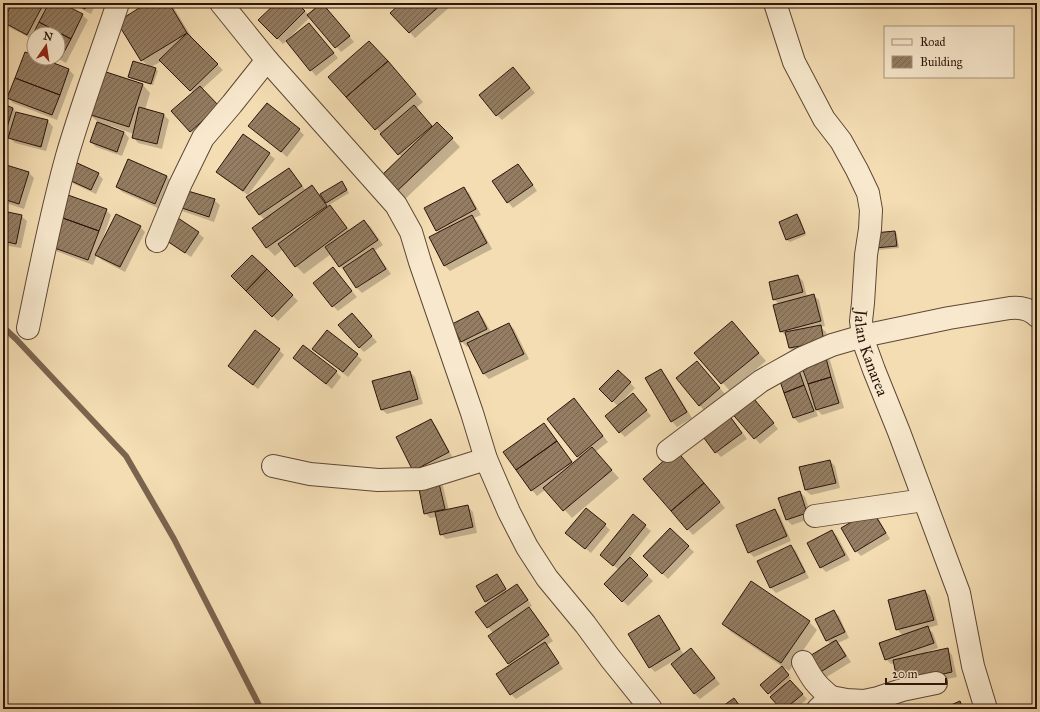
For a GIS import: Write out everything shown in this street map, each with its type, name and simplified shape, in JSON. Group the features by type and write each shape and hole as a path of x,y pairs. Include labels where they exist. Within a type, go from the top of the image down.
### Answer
{"street":[{"path":"28,328 44,248 67,156 118,3"},
{"path":"221,3 267,60 396,206 411,232 486,459 509,512 527,547 547,578 651,709"},
{"name":"Jalan Kanarea","path":"775,3 789,48 798,68 824,119 841,141 868,193 871,210 870,230 866,255 864,303 861,321 866,348 959,593 973,666 986,709"},
{"path":"157,241 183,178 203,138 267,60"},
{"path":"668,451 761,381 802,358 832,345 864,336 949,318 1010,308 1018,307 1027,309 1032,311 1037,316"},
{"path":"273,466 310,474 378,480 422,479 486,459"},
{"path":"815,516 924,500"},
{"path":"803,662 813,680 821,689 825,703 847,700 864,701 902,690 936,683"}],"building":[{"path":"12,3 44,3 32,26 26,26 26,34 3,22"},
{"path":"49,3 61,3 83,14 71,39 66,36 66,26 47,26 39,22"},
{"path":"73,3 88,3 85,9"},
{"path":"147,3 169,3 187,33 141,61 117,22"},
{"path":"276,3 297,3 305,11 277,39 258,20"},
{"path":"322,3 350,36 335,48 307,15"},
{"path":"401,3 443,3 409,33 390,13"},
{"path":"39,22 47,26 37,26"},
{"path":"309,23 334,53 310,71 286,41"},
{"path":"187,33 218,64 190,91 159,60"},
{"path":"66,36 71,39 66,48"},
{"path":"369,41 388,61 346,97 328,77"},
{"path":"25,52 26,66 61,66 69,69 60,95 15,78"},
{"path":"133,61 156,68 151,84 128,77"},
{"path":"388,61 416,94 375,130 346,97"},
{"path":"513,67 530,88 496,116 479,95"},
{"path":"103,71 143,84 129,127 88,114"},
{"path":"15,78 60,95 52,115 7,98"},
{"path":"200,86 219,106 190,132 171,111"},
{"path":"267,103 300,129 281,152 248,126"},
{"path":"3,104 13,108 5,134 3,133"},
{"path":"414,105 432,126 398,155 380,134"},
{"path":"139,107 164,114 157,144 132,138"},
{"path":"16,112 48,120 41,147 8,138"},
{"path":"97,122 124,132 117,152 90,142"},
{"path":"437,122 453,138 395,193 380,177"},
{"path":"243,134 270,153 243,191 216,172"},
{"path":"128,159 167,176 155,204 116,187"},
{"path":"75,162 99,173 91,190 67,179"},
{"path":"3,164 29,172 19,204 3,199"},
{"path":"518,164 533,185 507,203 492,181"},
{"path":"289,168 302,186 259,215 246,197"},
{"path":"342,181 347,190 326,203 320,194"},
{"path":"312,185 327,206 266,248 252,228"},
{"path":"464,187 476,209 436,231 424,208"},
{"path":"181,189 215,199 209,217 176,206"},
{"path":"68,195 107,209 99,231 60,217"},
{"path":"330,205 347,228 295,267 278,244"},
{"path":"3,211 22,215 16,244 3,241"},
{"path":"116,214 141,226 120,267 95,255"},
{"path":"797,214 805,233 786,240 779,222"},
{"path":"472,215 487,243 444,266 429,237"},
{"path":"175,216 199,232 185,253 161,237"},
{"path":"60,217 99,231 88,260 49,246"},
{"path":"364,220 378,240 339,267 325,247"},
{"path":"895,231 897,246 875,248 874,233"},
{"path":"373,248 386,269 356,288 343,268"},
{"path":"252,255 267,269 246,291 231,276"},
{"path":"333,267 352,291 332,307 313,283"},
{"path":"267,269 293,295 272,317 246,291"},
{"path":"798,275 803,292 773,300 769,282"},
{"path":"814,294 821,321 780,332 773,305"},
{"path":"478,311 487,329 461,342 452,324"},
{"path":"352,313 372,336 359,348 338,325"},
{"path":"732,321 759,353 721,384 694,353"},
{"path":"509,323 524,354 483,374 467,343"},
{"path":"821,325 824,342 789,348 785,332"},
{"path":"255,330 280,349 253,385 228,366"},
{"path":"327,330 358,354 343,372 312,349"},
{"path":"303,345 337,371 326,384 293,358"},
{"path":"825,354 831,377 808,384 800,362"},
{"path":"697,361 720,388 699,406 676,378"},
{"path":"797,365 804,385 784,393 777,372"},
{"path":"661,369 687,412 671,422 645,378"},
{"path":"618,370 631,382 612,402 599,389"},
{"path":"410,371 418,399 381,410 372,381"},
{"path":"831,377 839,403 816,410 808,384"},
{"path":"804,385 814,411 793,418 784,393"},
{"path":"633,393 647,410 619,433 605,416"},
{"path":"750,394 774,423 754,439 729,410"},
{"path":"574,398 603,436 577,457 547,419"},
{"path":"729,415 742,433 715,453 701,434"},
{"path":"431,419 449,452 413,471 396,437"},
{"path":"544,423 557,441 516,470 503,452"},
{"path":"557,441 572,462 531,491 516,470"},
{"path":"592,447 612,470 563,511 543,488"},
{"path":"676,450 704,483 671,511 643,479"},
{"path":"830,460 836,483 805,490 799,467"},
{"path":"438,479 445,509 424,514 418,484"},
{"path":"704,483 720,502 687,530 671,511"},
{"path":"800,491 807,513 786,520 778,498"},
{"path":"468,505 473,527 440,535 435,512"},
{"path":"586,508 606,524 585,549 565,533"},
{"path":"775,509 787,536 748,553 736,525"},
{"path":"872,510 886,533 855,552 841,528"},
{"path":"633,514 646,525 613,566 600,555"},
{"path":"670,528 689,546 662,574 643,556"},
{"path":"832,530 845,555 820,568 807,543"},
{"path":"791,545 805,572 770,588 757,561"},
{"path":"630,557 648,575 622,602 604,584"},
{"path":"497,574 506,589 485,602 476,586"},
{"path":"751,581 810,621 781,663 722,624"},
{"path":"517,584 528,600 487,628 475,612"},
{"path":"925,590 934,620 896,630 888,600"},
{"path":"529,607 549,635 508,664 488,636"},
{"path":"834,610 845,632 826,641 815,619"},
{"path":"659,615 680,649 649,668 628,634"},
{"path":"928,626 934,643 885,660 879,643"},
{"path":"836,640 846,656 819,673 808,657"},
{"path":"545,642 559,663 510,695 496,674"},
{"path":"691,648 715,678 694,694 671,664"},
{"path":"948,648 952,672 898,684 893,660"},
{"path":"782,666 789,675 768,694 760,685"},
{"path":"790,680 803,694 785,709 781,709 770,697"},
{"path":"734,698 742,709 719,709"},
{"path":"960,701 963,709 942,709"}],"waterway":[{"path":"3,327 126,456 174,539 261,709"}]}
